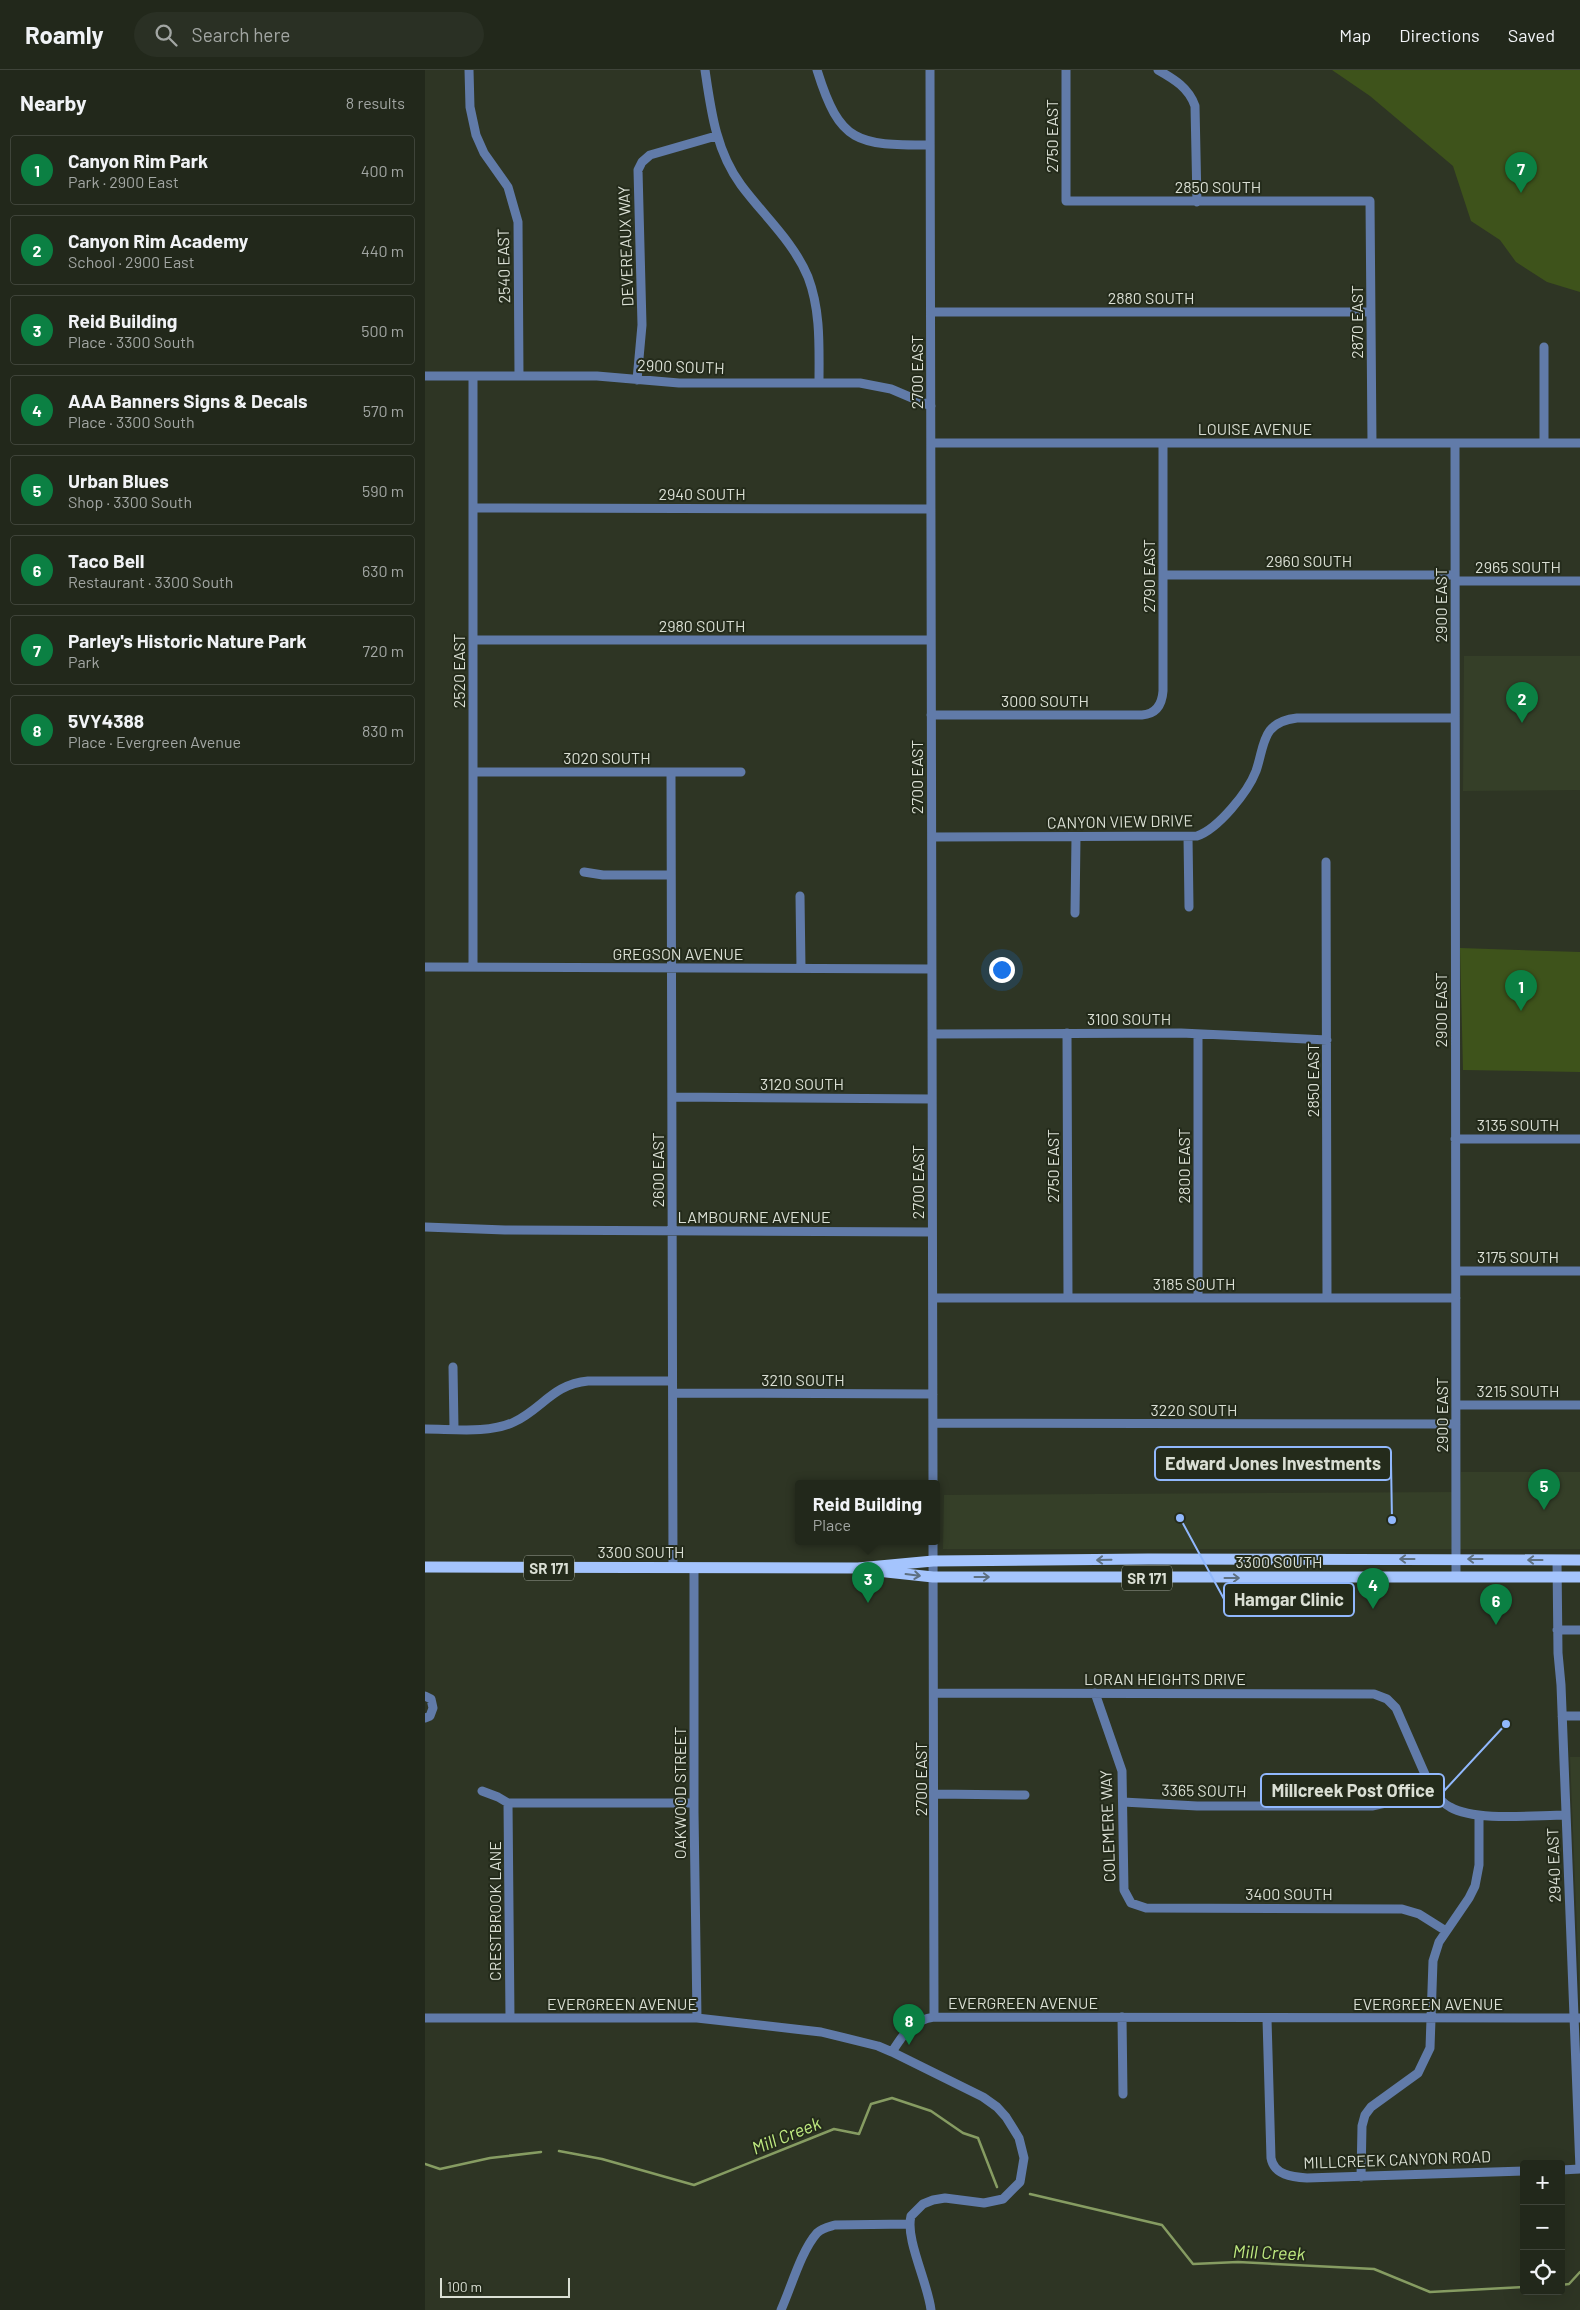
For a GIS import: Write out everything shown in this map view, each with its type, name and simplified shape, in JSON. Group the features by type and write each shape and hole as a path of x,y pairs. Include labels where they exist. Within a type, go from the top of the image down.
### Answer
{"main road":[{"name":"3300 SOUTH","path":"425,1568 858,1568 933,1561 1580,1560"},
{"name":"3300 SOUTH","path":"858,1568 933,1578 1580,1577"}],"street":[{"name":"2540 EAST","path":"469,70 470,107 473,126 490,162 508,188 518,222 519,376"},
{"path":"705,70 716,136 733,173 787,240 806,273 817,315 819,383"},
{"path":"817,70 833,114 852,133 866,141 882,145 930,145"},
{"name":"2700 EAST","path":"930,70 933,1480"},
{"name":"2750 EAST","path":"1066,70 1066,201"},
{"path":"1159,70 1184,88 1191,96 1195,106 1197,202"},
{"name":"DEVEREAUX WAY","path":"637,380 642,325 638,175 640,166 646,158 655,153 716,136"},
{"name":"2850 SOUTH","path":"1066,201 1370,201"},
{"name":"2870 EAST","path":"1370,201 1372,443"},
{"name":"2880 SOUTH","path":"931,312 1371,312"},
{"path":"1544,347 1544,443"},
{"name":"2900 SOUTH","path":"425,376 597,376 679,383 860,383 882,386 931,406"},
{"name":"2520 EAST","path":"473,376 473,967"},
{"name":"LOUISE AVENUE","path":"931,443 1580,443"},
{"name":"2790 EAST","path":"1157,708 1163,691 1163,443"},
{"name":"2900 EAST","path":"1455,443 1456,1578"},
{"name":"2940 SOUTH","path":"473,508 931,509"},
{"name":"2960 SOUTH","path":"1163,575 1455,578"},
{"name":"2965 SOUTH","path":"1455,578 1580,581"},
{"name":"2980 SOUTH","path":"473,640 931,640"},
{"name":"3000 SOUTH","path":"931,714 1142,715 1150,713 1157,708"},
{"name":"CANYON VIEW DRIVE","path":"931,837 1188,837 1208,831 1226,816 1253,777 1265,738 1273,727 1284,721 1297,718 1455,718"},
{"name":"3020 SOUTH","path":"473,772 741,772"},
{"name":"2600 EAST","path":"671,772 673,1568"},
{"path":"1075,913 1076,837"},
{"path":"1188,837 1189,907"},
{"name":"2850 EAST","path":"1326,862 1327,1298"},
{"path":"584,872 603,875 671,875"},
{"path":"800,896 801,968"},
{"name":"GREGSON AVENUE","path":"425,967 932,968"},
{"name":"2750 EAST","path":"1067,1033 1067,1298"},
{"name":"3100 SOUTH","path":"932,1034 1198,1034 1327,1040"},
{"name":"2800 EAST","path":"1198,1034 1198,1298"},
{"name":"3120 SOUTH","path":"672,1097 932,1099"},
{"name":"3135 SOUTH","path":"1455,1139 1580,1139"},
{"name":"LAMBOURNE AVENUE","path":"425,1227 505,1230 932,1232"},
{"name":"3175 SOUTH","path":"1456,1271 1580,1272"},
{"name":"3185 SOUTH","path":"933,1298 1456,1298"},
{"path":"453,1367 454,1429"},
{"path":"425,1429 506,1425 521,1418 543,1400 567,1385 581,1381 673,1381"},
{"name":"3210 SOUTH","path":"673,1394 933,1394"},
{"name":"3215 SOUTH","path":"1456,1405 1580,1405"},
{"name":"3220 SOUTH","path":"933,1423 1456,1424"},
{"name":"2700 EAST","path":"933,1545 935,1693 934,2017"},
{"name":"2940 EAST","path":"1557,1560 1557,1630 1577,2018 1580,2169"},
{"name":"OAKWOOD STREET","path":"695,1568 694,1803 697,2018"},
{"path":"1557,1630 1580,1630"},
{"name":"LORAN HEIGHTS DRIVE","path":"935,1693 1367,1693 1381,1696 1393,1703 1403,1720 1431,1788"},
{"name":"COLEMERE WAY","path":"1095,1693 1121,1765 1124,1887 1128,1901"},
{"path":"425,1696 431,1699 433,1708 430,1716 425,1718"},
{"path":"1562,1716 1580,1716"},
{"path":"1431,1788 1438,1798 1463,1813 1479,1815 1566,1815"},
{"name":"3365 SOUTH","path":"1123,1802 1197,1806 1371,1806 1404,1799 1431,1788"},
{"path":"482,1791 508,1803 694,1803"},
{"path":"935,1794 1025,1795"},
{"name":"CRESTBROOK LANE","path":"508,1803 510,2018"},
{"path":"1361,2178 1362,2126 1365,2115 1371,2107 1418,2072 1430,2048 1433,1961 1445,1931 1469,1898 1475,1886 1479,1865 1479,1815"},
{"name":"3400 SOUTH","path":"1128,1901 1134,1905 1146,1908 1402,1909 1419,1914 1445,1931"},
{"name":"EVERGREEN AVENUE","path":"425,2018 697,2018 821,2032 878,2046 892,2052 907,2030 924,2018 934,2017 1257,2016 1267,2018 1577,2018"},
{"path":"1122,2017 1123,2094"},
{"name":"MILLCREEK CANYON ROAD","path":"1267,2018 1271,2158 1274,2168 1279,2172 1296,2178 1361,2178 1520,2171"},
{"path":"892,2052 983,2097 997,2107 1006,2117 1019,2138 1024,2158 1020,2182 1012,2193 996,2202 973,2202 945,2198 923,2204 911,2216 909,2224 913,2245 926,2283 931,2310"},
{"path":"1565,2170 1580,2169"},
{"path":"781,2310 807,2250 816,2234 823,2228 835,2225 909,2224"}],"shaded area":[{"path":"1464,656 1580,656 1580,790 1463,791"},
{"path":"1461,1472 1580,1472 1580,1549 943,1549 944,1495 1460,1492"},
{"path":"1570,1757 1580,1757 1580,2006"}],"green space":[{"path":"1332,70 1580,70 1580,292 1547,282 1516,262 1500,240 1471,221 1453,166 1370,96"},
{"path":"1460,948 1580,952 1580,1072 1463,1070"}],"waterway":[{"name":"Mill Creek","path":"559,2151 602,2159 694,2185 834,2129 859,2134 871,2104 892,2098 931,2111 963,2133 978,2138 997,2187"},
{"name":"Mill Creek","path":"425,2164 440,2169 490,2158 541,2152"},
{"name":"Mill Creek","path":"1030,2194 1162,2225 1193,2264 1238,2262 1374,2269 1430,2292 1520,2287"},
{"name":"Mill Creek","path":"1565,2284 1569,2284 1580,2272"}],"place":[{"name":"Parley's Historic Nature Park","path":"1521,193"},
{"name":"Canyon Rim Academy","path":"1522,723"},
{"name":"Canyon Rim Park","path":"1521,1011"},
{"name":"Urban Blues","path":"1544,1510"},
{"name":"Hamgar Clinic","path":"1180,1518"},
{"name":"Edward Jones Investments","path":"1392,1520"},
{"name":"Reid Building","path":"868,1603"},
{"name":"AAA Banners Signs & Decals","path":"1373,1609"},
{"name":"Taco Bell","path":"1496,1625"},
{"name":"Millcreek Post Office","path":"1506,1724"},
{"name":"5VY4388","path":"909,2045"}]}
